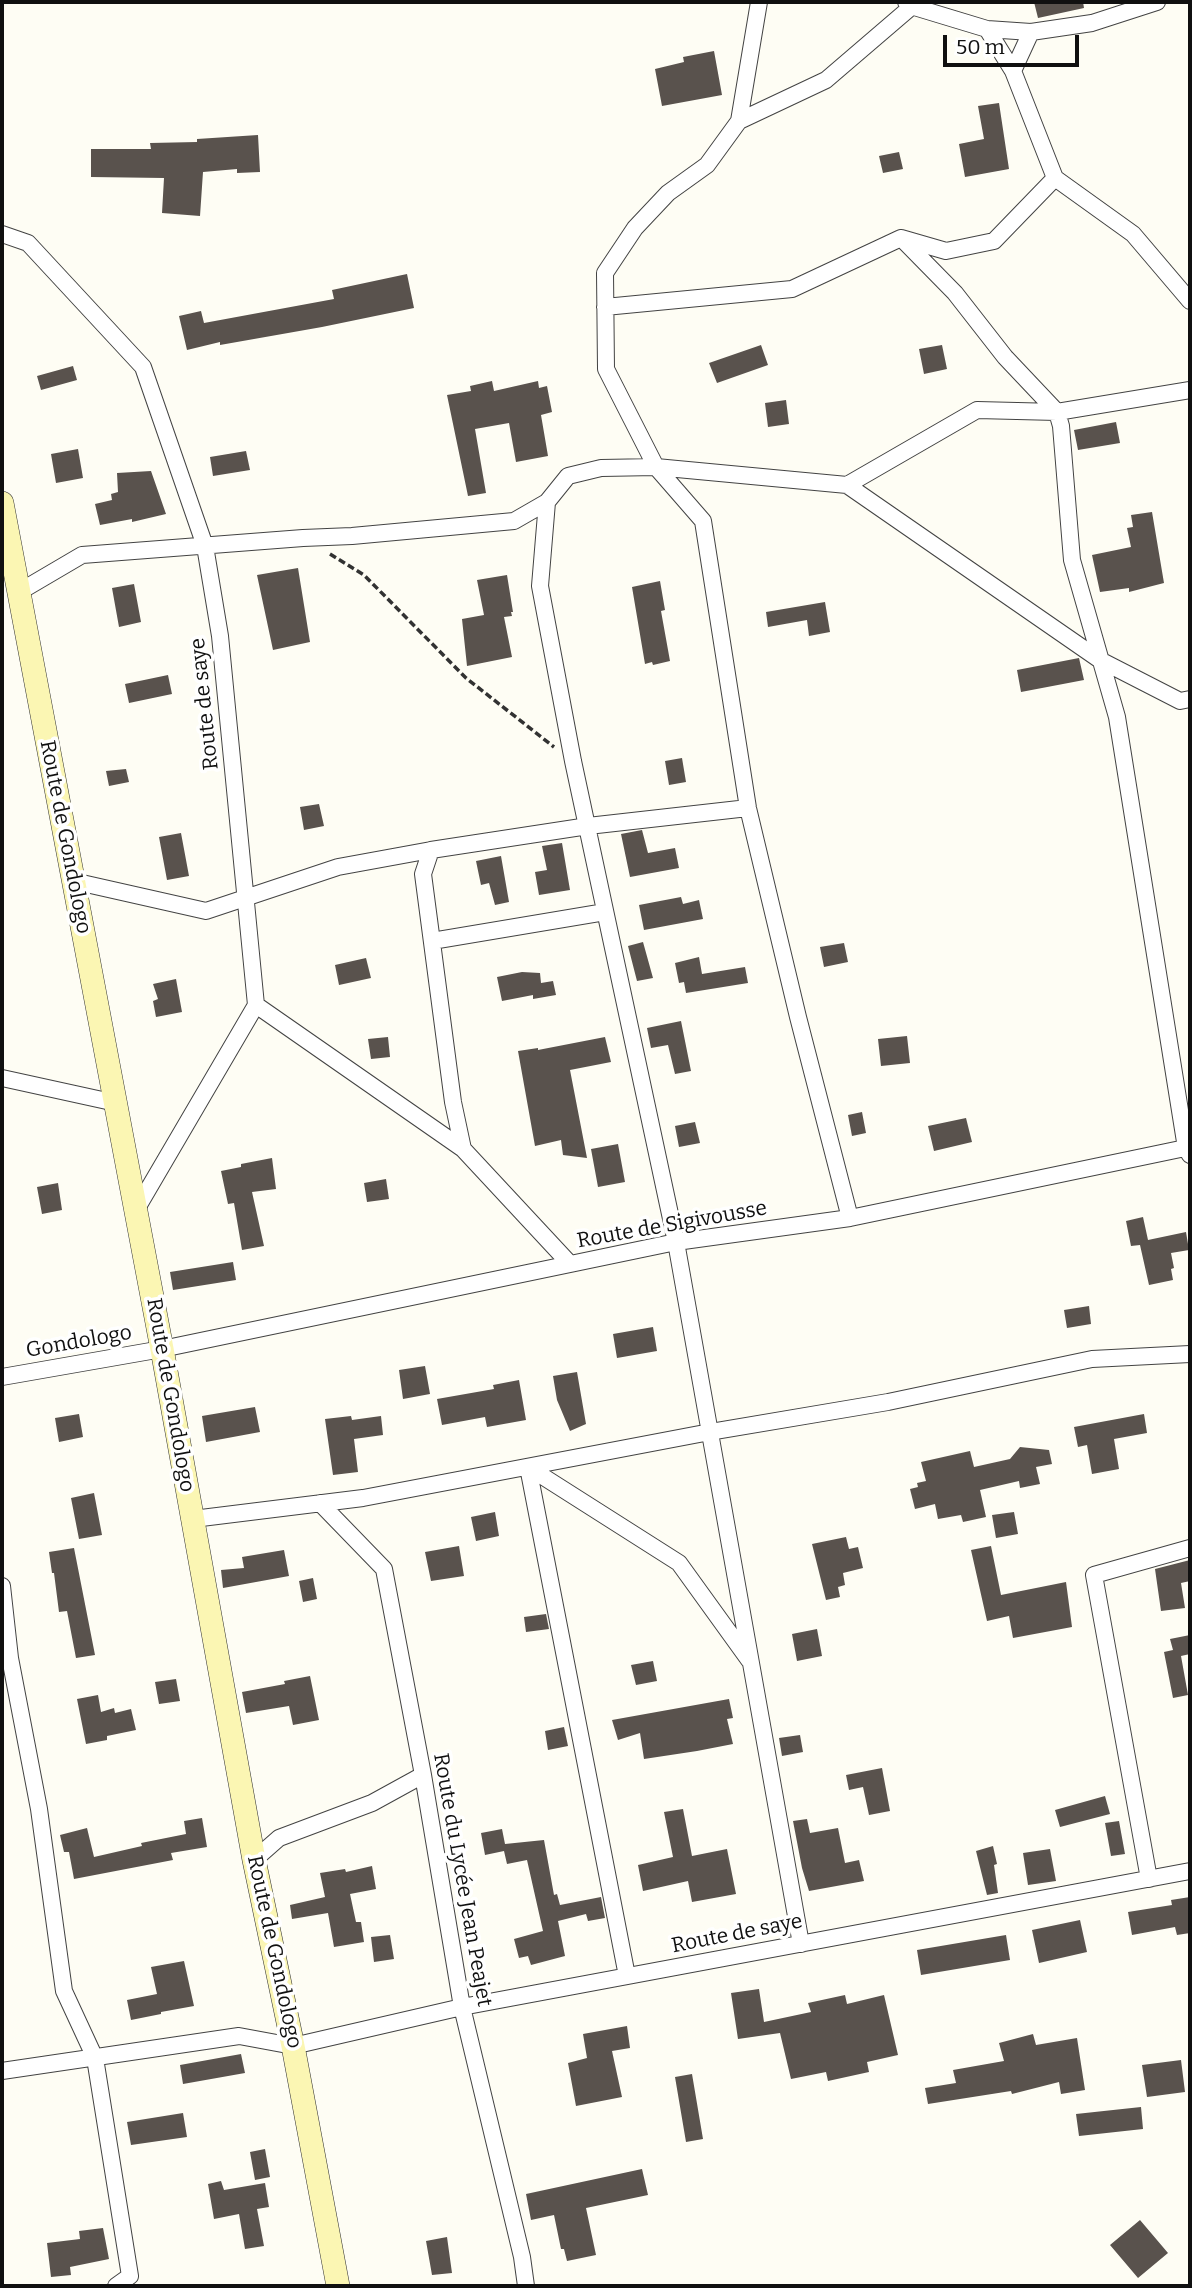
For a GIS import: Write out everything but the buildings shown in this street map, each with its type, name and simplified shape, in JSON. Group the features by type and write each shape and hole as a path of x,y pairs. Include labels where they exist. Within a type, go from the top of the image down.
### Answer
{"street":[{"path":"759,2 739,121 707,165 668,193 635,228 606,273 606,369 656,467 703,521 748,808 850,1218"},
{"path":"739,121 826,80 911,3 987,29 1031,32 1092,23 1157,2"},
{"path":"987,29 1013,71 1055,178 1133,233 1190,301"},
{"path":"1013,71 1031,32"},
{"path":"606,307 792,289 901,238 946,251 994,241 1055,178"},
{"name":"Route de saye","path":"2,234 28,243 143,367 205,545 220,636 244,899 257,1005"},
{"path":"901,238 955,293 1005,356 1057,412 1061,426 1072,560 1117,718 1189,1150"},
{"path":"848,485 977,410 1057,412 1190,390"},
{"path":"19,592 82,555 352,536 514,521 547,502 568,476 601,468 656,467 848,485 1100,660 1180,701 1190,699"},
{"path":"547,502 540,586 573,761 676,1242 801,1944"},
{"name":"Route de Gondologo","path":"2,503 162,1349 254,1860 293,2046 338,2286"},
{"path":"74,881 206,911 338,867 588,826 748,808"},
{"path":"431,850 422,874 453,1102 463,1149"},
{"path":"432,941 605,912"},
{"path":"136,1210 257,1005 463,1149 570,1264"},
{"path":"2,1078 116,1103"},
{"name":"Route de Sigivousse","path":"162,1349 676,1242 850,1218 1189,1150"},
{"name":"Gondologo","path":"2,1377 162,1349"},
{"path":"193,1519 363,1498 710,1432 888,1402 1092,1359 1190,1354"},
{"path":"528,1467 679,1563 752,1664"},
{"path":"528,1467 627,1976"},
{"name":"Route du Lycée Jean Peajet","path":"320,1503 384,1570 423,1775 462,2007 527,2286"},
{"path":"1149,1879 1094,1574 1190,1549"},
{"path":"2,1586 10,1658 39,1809 64,1991 95,2058 125,2283"},
{"path":"254,1860 278,1838 372,1803 423,1775"},
{"name":"Route de saye","path":"293,2046 462,2007 1190,1871"},
{"path":"2,2071 239,2036 293,2046"}],"path":[{"path":"303,538 363,575 466,678 573,761"}]}
